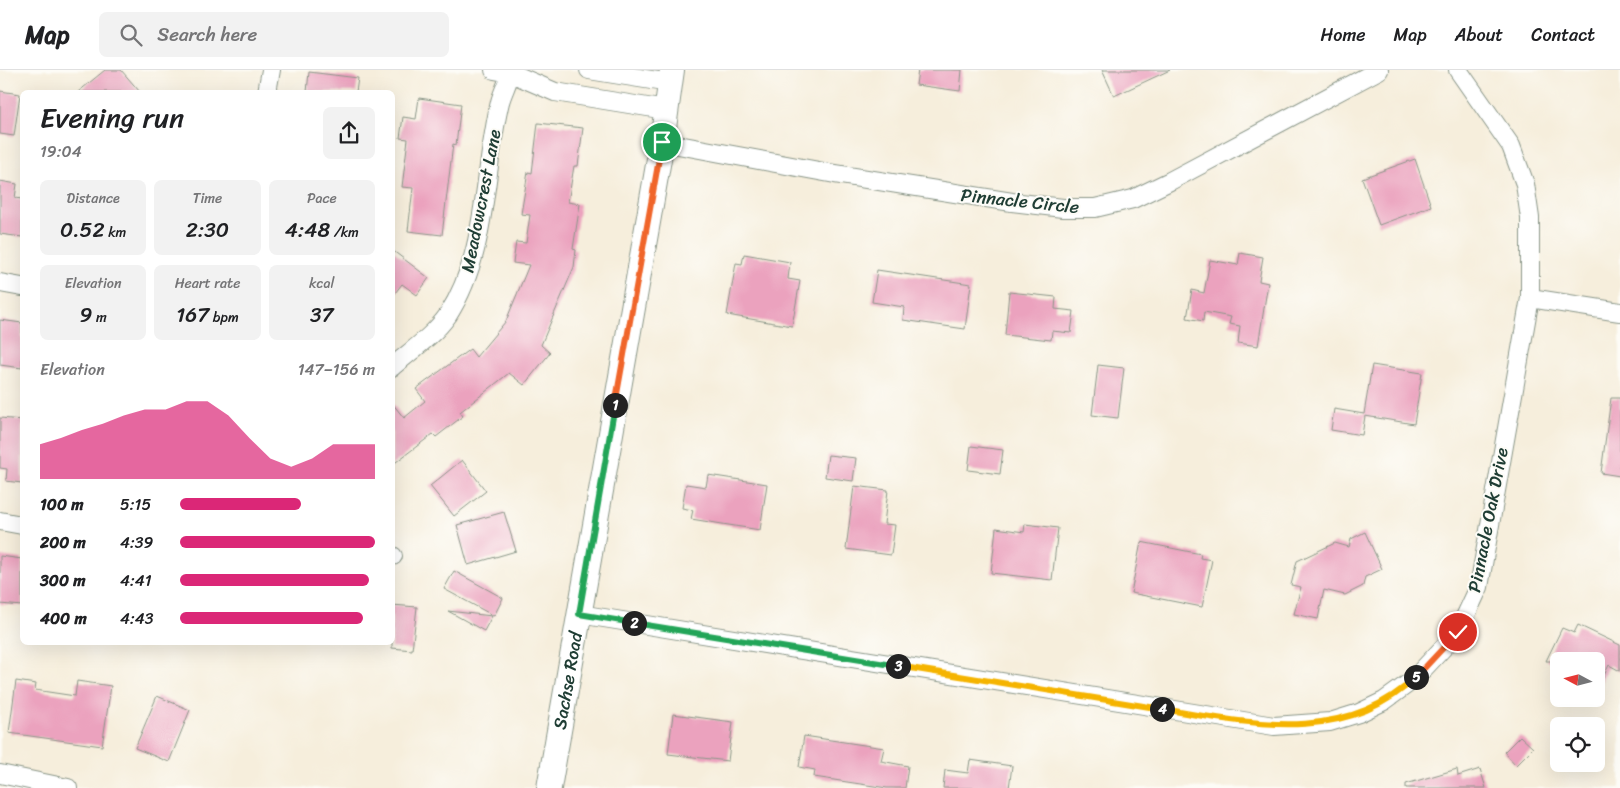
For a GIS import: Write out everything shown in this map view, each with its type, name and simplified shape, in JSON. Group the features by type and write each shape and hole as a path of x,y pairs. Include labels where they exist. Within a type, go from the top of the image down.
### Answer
{"main road":[{"name":"Sachse Road","path":"549,788 662,142 671,76"}],"street":[{"path":"267,90 271,70"},
{"path":"589,70 671,76"},
{"name":"Pinnacle Circle","path":"662,142 835,174 1012,202 1063,208 1095,208 1133,199 1379,70"},
{"path":"1458,70 1511,146 1525,184 1530,218 1530,298 1620,312"},
{"path":"509,71 555,92 666,110"},
{"name":"Meadowcrest Lane","path":"395,364 424,340 447,316 459,295 472,263 500,101 509,71"},
{"path":"0,284 20,287"},
{"name":"Pinnacle Oak Drive","path":"579,614 1274,726 1330,722 1360,713 1384,700 1413,680 1436,657 1458,632 1479,587 1530,298"},
{"path":"0,521 20,525"},
{"path":"0,774 68,788"}],"building":[{"path":"105,70 121,70 138,90 80,90"},
{"path":"918,70 962,70 960,91 916,85"},
{"path":"1102,70 1170,70 1114,96"},
{"path":"309,72 358,78 356,90 307,90"},
{"path":"0,91 20,94 14,136 0,134"},
{"path":"419,98 461,104 456,145 453,144 442,235 408,231 413,188 402,187 408,139 400,138 403,117 416,119"},
{"path":"538,123 583,128 578,166 574,166 568,202 580,204 573,249 576,250 574,267 541,345 550,353 524,385 509,373 460,412 463,416 436,437 433,434 395,463 395,407 404,418 425,401 416,389 470,349 476,357 506,321 529,265 513,263 516,242 526,243 530,215 521,214 528,172 532,173"},
{"path":"1415,159 1431,206 1379,225 1362,178"},
{"path":"0,181 17,184 15,198 20,199 20,237 0,234"},
{"path":"395,252 429,278 417,295 402,284 395,293"},
{"path":"1240,253 1263,257 1259,281 1268,283 1258,346 1238,343 1240,326 1229,324 1231,317 1204,312 1203,321 1187,318 1192,290 1204,293 1210,260 1238,265"},
{"path":"744,254 790,262 788,279 800,281 792,326 727,315 736,263 742,264"},
{"path":"877,270 971,284 965,329 903,320 904,307 872,302"},
{"path":"1009,292 1056,297 1055,309 1074,311 1071,333 1052,331 1051,340 1005,335"},
{"path":"0,320 20,323 20,368 0,365"},
{"path":"1098,365 1124,368 1118,418 1092,415"},
{"path":"1372,365 1422,373 1414,424 1365,416 1362,435 1331,430 1334,409 1364,414"},
{"path":"1611,398 1620,398 1620,476 1601,473"},
{"path":"0,418 20,420 20,483 6,481 7,469 0,468"},
{"path":"971,446 1003,450 1000,474 968,470"},
{"path":"828,455 856,458 853,481 825,477"},
{"path":"462,460 486,491 454,516 430,486"},
{"path":"708,475 767,484 760,530 691,519 693,510 682,508 686,484 706,487"},
{"path":"854,486 888,490 884,524 895,525 891,555 846,549"},
{"path":"504,512 516,551 468,565 457,525"},
{"path":"1025,524 1058,528 1052,580 991,573 996,528 1024,532"},
{"path":"1365,532 1382,569 1365,577 1363,586 1345,595 1324,590 1318,619 1294,614 1301,587 1291,585 1297,561 1335,543 1349,547 1351,539"},
{"path":"1141,542 1201,554 1200,558 1212,560 1202,607 1131,593"},
{"path":"0,556 20,559 20,606 0,604"},
{"path":"454,571 503,598 494,616 444,589"},
{"path":"395,605 417,607 412,650 392,648 392,645 395,645"},
{"path":"448,611 492,616 484,631"},
{"path":"1578,625 1620,645 1620,671 1609,665 1605,673 1605,652 1550,652 1562,628 1574,633"},
{"path":"1550,653 1550,661 1546,661"},
{"path":"16,681 36,684 35,690 75,696 77,681 111,686 102,746 9,733"},
{"path":"157,696 190,710 169,762 135,748"},
{"path":"673,714 733,722 728,761 668,754"},
{"path":"804,736 884,748 881,761 908,766 905,788 887,788 814,777 815,770 799,767"},
{"path":"1520,736 1533,748 1516,765 1504,752"},
{"path":"970,760 1012,766 1009,788 943,788 945,770 968,773"},
{"path":"1457,769 1458,776 1480,769 1486,788 1406,788 1406,784"}],"route":[{"path":"662,142 579,614 1274,726 1330,722 1360,713 1384,700 1413,680 1458,632"}]}
